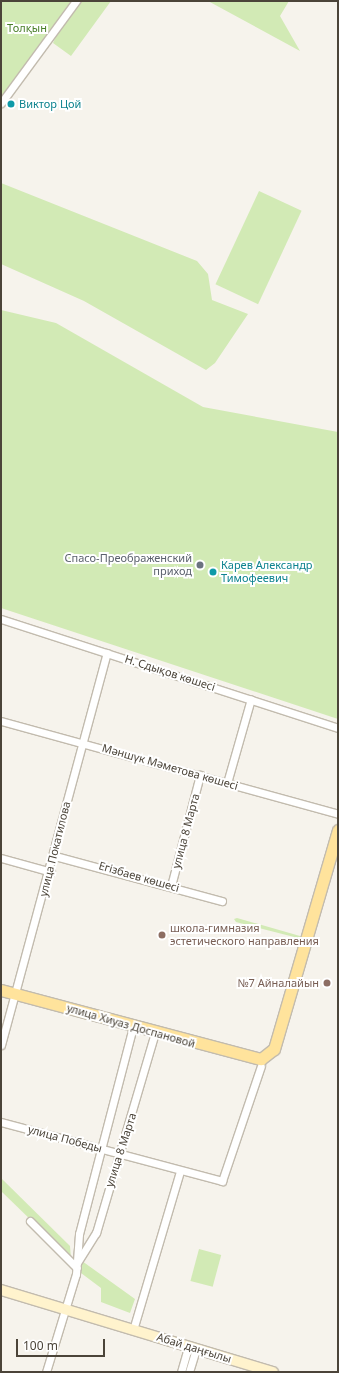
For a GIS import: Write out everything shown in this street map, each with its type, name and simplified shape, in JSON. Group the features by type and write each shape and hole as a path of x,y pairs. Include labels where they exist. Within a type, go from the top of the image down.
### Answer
{"main road":[{"path":"261,1063 274,1048 338,830"},
{"path":"261,1063 272,1060 279,1050 338,855"},
{"name":"улица Хиуаз Доспановой","path":"1,990 14,997"},
{"name":"улица Хиуаз Доспановой","path":"1,996 14,997 154,1036 261,1063"},
{"name":"Абай даңғылы","path":"1,1290 272,1372"}],"street":[{"path":"1,103 76,1"},
{"name":"Н. Сдықов көшесі","path":"1,619 338,728"},
{"name":"улица Покатилова","path":"1,1045 51,872 81,742 107,653"},
{"path":"226,783 251,699"},
{"name":"Мәншүк Мәметова көшесі","path":"1,721 338,814"},
{"name":"улица 8 Марта","path":"171,886 200,775"},
{"name":"Егізбаев көшесі","path":"55,856 171,886 222,901"},
{"path":"1,858 51,872"},
{"name":"улица 8 Марта","path":"46,1372 77,1265 79,1234 132,1030"},
{"name":"улица 8 Марта","path":"77,1265 96,1233 121,1154 154,1036"},
{"name":"улица Победы","path":"1,1122 222,1181 261,1063"},
{"path":"133,1330 180,1171"},
{"path":"30,1221 77,1265"},
{"path":"181,1372 192,1348"},
{"path":"189,1372 192,1348"}],"green space":[{"name":"Толқын","path":"1,1 111,1 71,56 53,43 60,28 1,98"},
{"path":"208,1 289,1 280,16 300,51"},
{"path":"1,183 197,261 208,274 212,300 248,314 215,363 206,370 84,301 1,264"},
{"path":"259,191 302,211 258,304 215,284"},
{"path":"1,310 56,323 203,407 338,432 338,719 1,608"},
{"path":"237,918 300,936 302,939 236,922 234,919"},
{"path":"1,1178 70,1246 71,1259 1,1191"},
{"path":"199,1249 221,1255 213,1287 190,1281"},
{"path":"82,1261 135,1299 130,1313 101,1302 101,1288 81,1273"}],"place":[{"name":"Виктор Цой","path":"11,104"},
{"name":"Спасо-Преображенский приход","path":"200,565"},
{"name":"Карев Александр Тимофеевич","path":"213,572"},
{"name":"школа-гимназия эстетического направления","path":"162,935"},
{"name":"№7 Айналайын","path":"327,983"}]}
